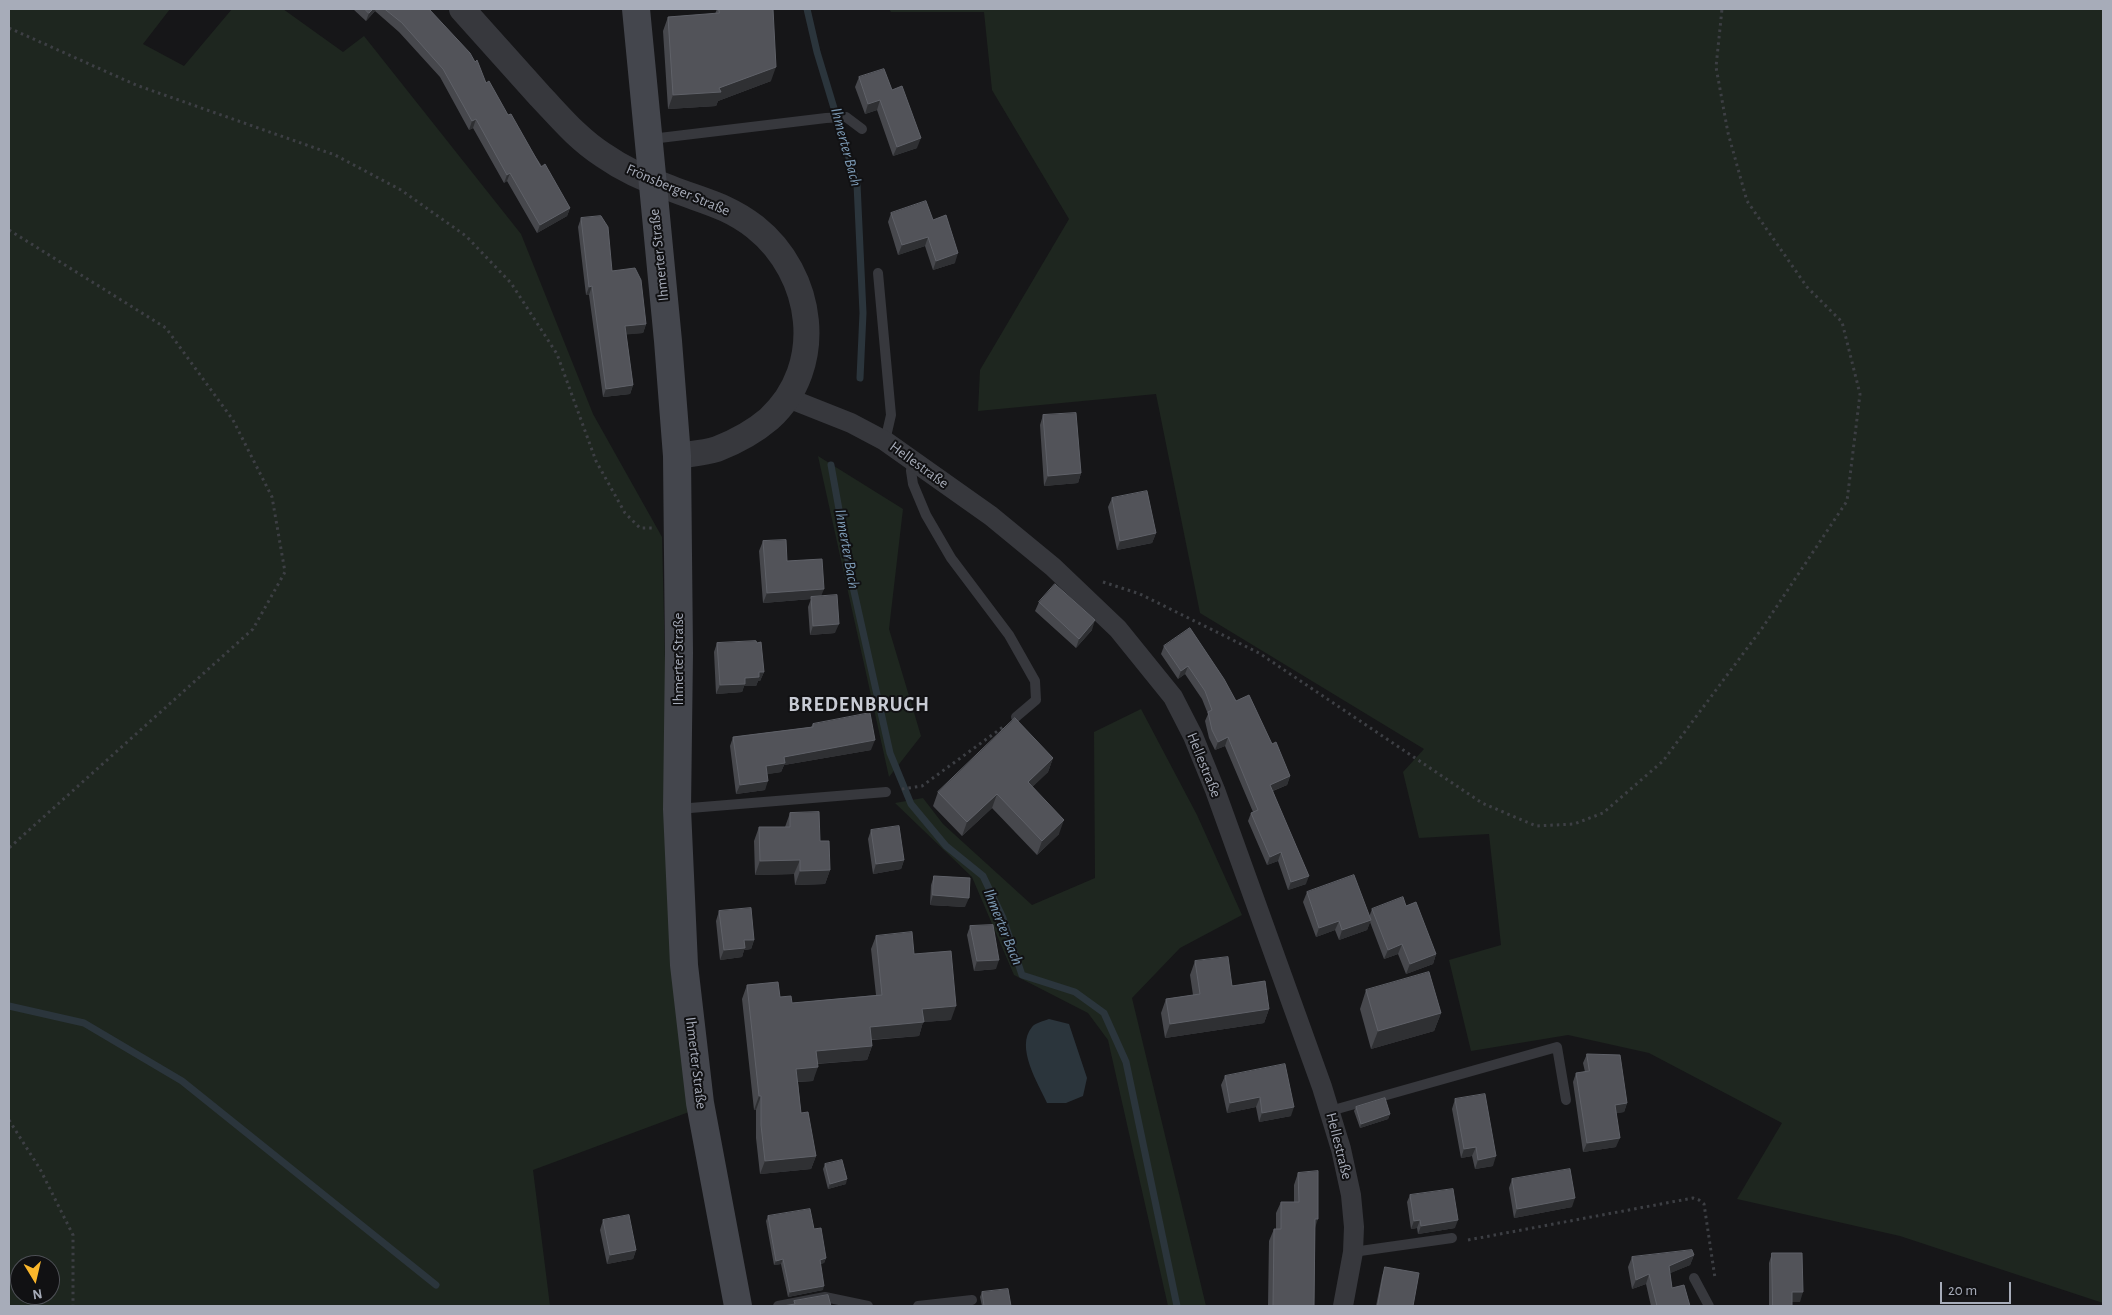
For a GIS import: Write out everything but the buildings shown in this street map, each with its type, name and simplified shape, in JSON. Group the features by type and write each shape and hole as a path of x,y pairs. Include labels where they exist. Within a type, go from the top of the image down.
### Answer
{"main road":[{"name":"Ihmerter Straße","path":"636,9 676,456 679,653 677,809 684,964 700,1103 738,1306"}],"street":[{"name":"Frönsberger Straße","path":"462,9 573,132 603,155 637,174 670,188 725,207 756,227 777,248 792,270 800,288 806,311 808,338 799,378 788,398 768,420 746,435 716,449 676,456"},
{"name":"Hellestraße","path":"788,398 851,423 886,441 992,516 1053,567 1118,629 1173,697 1193,736 1215,790 1330,1111 1341,1148 1354,1228 1353,1252 1344,1306"}],"lane":[{"path":"648,139 846,117 862,129"},
{"path":"878,273 891,415 886,441"},
{"path":"912,460 913,484 926,515 951,558 1009,635 1035,681 1036,700 1016,717"},
{"path":"677,809 886,792"},
{"path":"1330,1111 1557,1047 1566,1100"},
{"path":"1353,1252 1452,1238"},
{"path":"1694,1278 1709,1306"},
{"path":"778,1306 825,1297 868,1306"},
{"path":"918,1306 972,1300"}],"path":[{"path":"1097,580 1140,594 1259,653 1482,803 1536,826 1574,824 1603,813 1663,761 1763,627 1847,502 1860,394 1842,322 1807,287 1748,201 1728,133 1716,66 1722,9"},
{"path":"9,28 136,85 335,155 401,190 466,236 510,283 557,354 596,461 625,513 640,528"},
{"path":"9,230 166,328 233,420 272,497 286,572 254,629 9,848"},
{"path":"922,786 1016,717"},
{"path":"9,1120 40,1169 73,1235 73,1306"},
{"path":"1466,1240 1693,1198 1704,1204 1713,1265"}],"shaded area":[{"path":"9,9 170,9 143,44 184,66 232,9 283,9 343,52 364,36 521,234 593,414 662,537 668,786 689,1112 533,1170 550,1306 9,1306"},
{"path":"889,9 2103,9 2103,1303 1900,1236 1737,1199 1782,1123 1649,1053 1568,1035 1471,1051 1449,960 1501,945 1489,834 1419,838 1403,772 1424,749 1200,613 1156,394 978,411 980,370 1069,219 992,90 984,12 891,12"},
{"path":"818,456 903,509 889,629 921,736 889,777"},
{"path":"1141,709 1197,815 1242,915 1180,948 1132,998 1206,1306 1168,1306 1108,1040 1088,1013 1014,975 972,877 895,803 923,798 943,824 1032,905 1095,878 1094,732"},
{"path":"1049,1019 1069,1024 1087,1078 1083,1096 1066,1103 1047,1103 1027,1055 1027,1035 1037,1023"}],"waterway":[{"name":"Ihmerter Bach","path":"807,9 817,52 857,184 863,313 860,378"},
{"name":"Ihmerter Bach","path":"831,465 853,587 890,753 911,804 946,846 983,876 1003,918 1022,975 1075,992 1104,1013 1126,1062 1177,1306"},
{"path":"9,1006 84,1023 182,1081 436,1285"}],"district":[{"name":"BREDENBRUCH","path":"859,705"}]}
